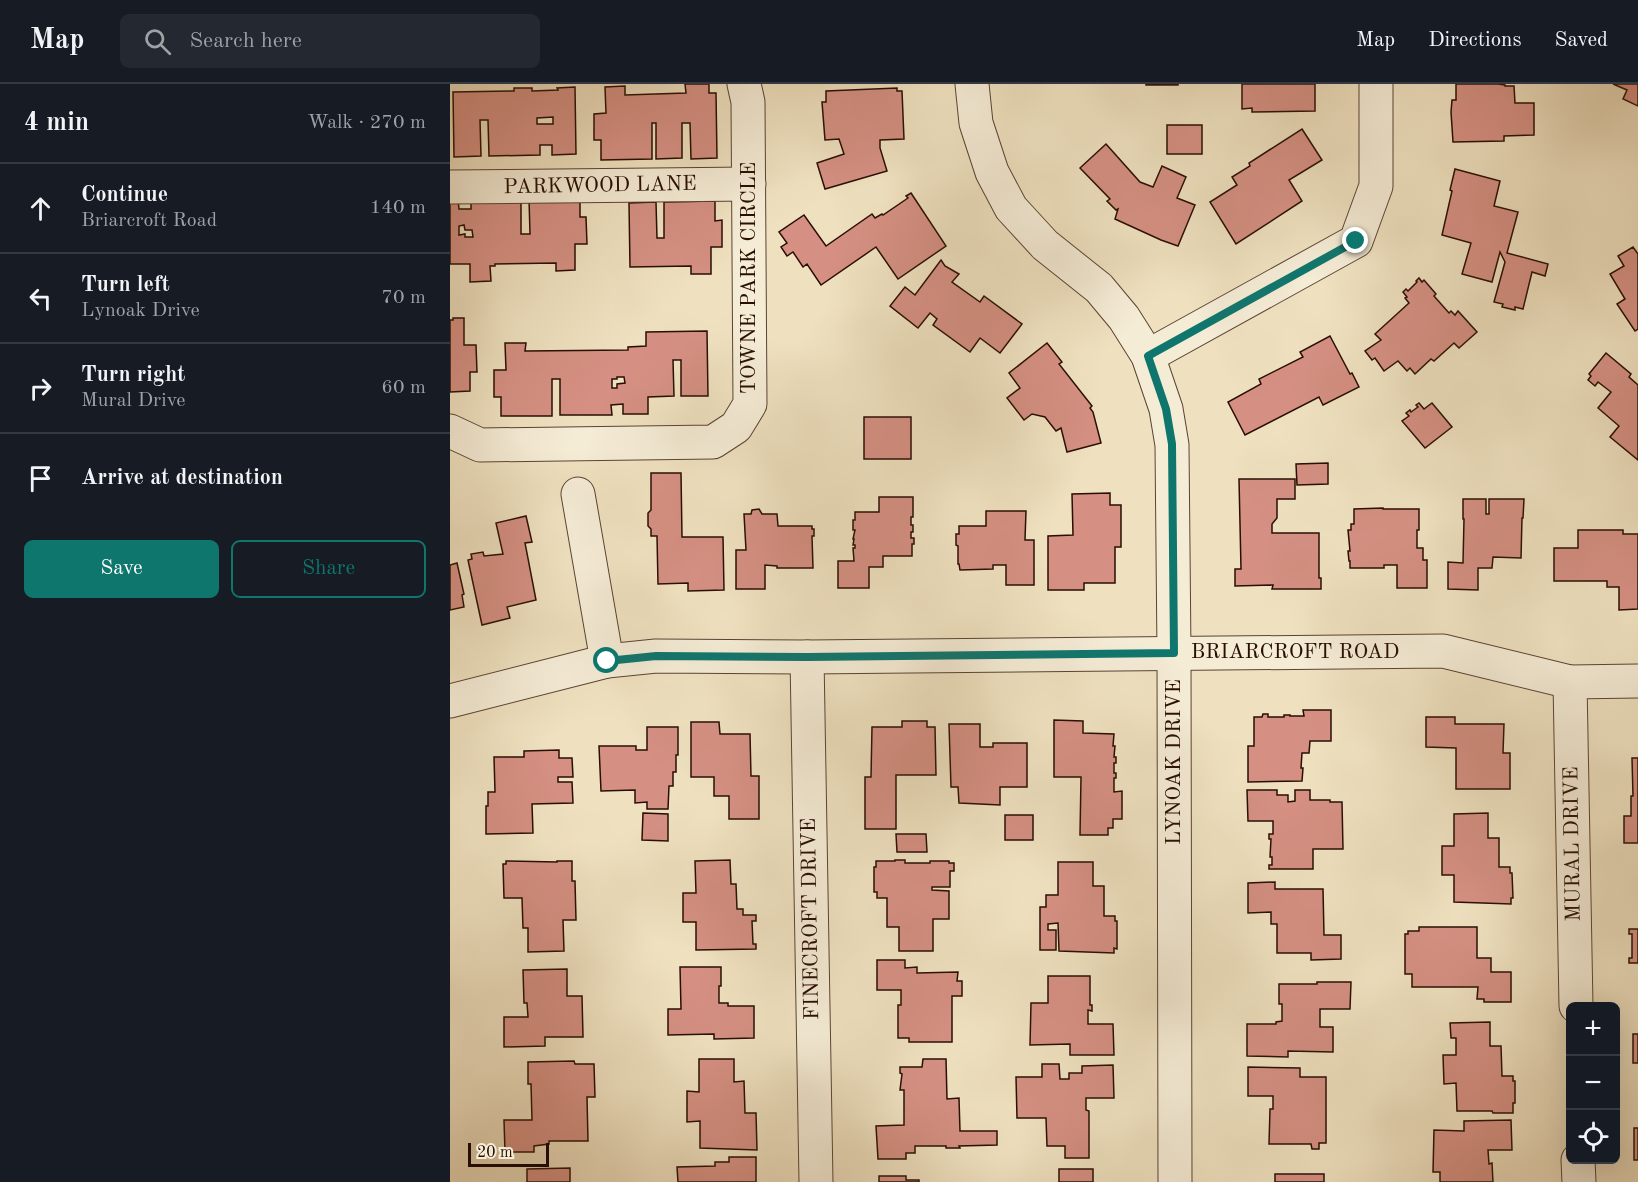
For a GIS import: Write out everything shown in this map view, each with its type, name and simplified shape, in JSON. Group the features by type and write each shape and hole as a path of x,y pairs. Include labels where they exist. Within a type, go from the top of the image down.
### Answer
{"street":[{"name":"TOWNE PARK CIRCLE","path":"450,431 480,445 713,442 736,427 750,404 748,102 744,84"},
{"name":"LYNOAK DRIVE","path":"972,84 976,123 992,172 1011,208 1046,245 1099,288 1124,318 1148,356 1166,409 1172,444 1175,1182"},
{"path":"1148,356 1356,241 1376,186 1376,84"},
{"name":"PARKWOOD LANE","path":"450,187 749,184"},
{"path":"578,494 607,661"},
{"name":"BRIARCROFT ROAD","path":"450,701 607,661 656,656 807,657 1443,651 1570,682 1638,681"},
{"name":"FINECROFT DRIVE","path":"807,657 816,1182"},
{"name":"MURAL DRIVE","path":"1570,682 1576,1002"},
{"path":"1578,1164 1579,1182"}],"building":[{"path":"685,84 709,84 709,93 716,93 717,158 691,159 690,123 682,123 682,158 656,159 656,123 652,123 652,159 601,160 601,140 594,140 594,114 606,113 605,87 625,86 625,95 686,93"},
{"path":"1178,84 1178,85 1146,85"},
{"path":"1242,84 1315,84 1315,111 1252,112 1252,108 1242,109"},
{"path":"1456,84 1514,86 1515,103 1534,103 1534,135 1504,136 1504,141 1453,142 1451,112 1452,100 1456,100"},
{"path":"1613,84 1638,84 1638,106 1623,99 1627,90"},
{"path":"575,87 576,154 552,155 552,145 540,145 540,155 489,156 488,120 480,120 481,156 454,157 453,92 514,91 514,88 532,88 532,91 558,90 557,88","holes":["553,117 553,124 537,124 537,118"]},
{"path":"897,88 897,91 902,91 904,139 880,140 887,171 825,189 817,163 844,154 839,139 825,140 822,102 826,102 826,91"},
{"path":"1167,125 1202,125 1202,154 1167,154"},
{"path":"1302,129 1322,160 1289,180 1302,201 1236,244 1210,202 1237,185 1232,177 1250,166 1249,163"},
{"path":"1106,144 1140,182 1153,187 1162,166 1186,177 1177,198 1195,205 1178,246 1115,219 1118,209 1116,210 1107,201 1110,199 1080,168"},
{"path":"1455,169 1500,181 1494,206 1518,212 1507,253 1548,264 1545,276 1532,272 1523,309 1502,307 1503,304 1494,302 1505,262 1500,252 1492,282 1462,274 1471,243 1442,235"},
{"path":"911,193 946,246 898,279 876,247 821,285 807,264 803,267 793,252 787,256 781,247 787,243 779,232 804,215 826,246 872,214 875,218 883,215 908,198 906,196"},
{"path":"580,197 580,217 586,217 587,244 575,244 575,270 556,271 556,263 495,264 495,266 490,266 491,281 470,282 470,264 450,264 450,200 458,199 459,209 471,209 471,200 521,199 521,234 530,234 529,198","holes":["464,225 465,230 472,230 473,237 465,237 465,234 459,235 459,226"]},
{"path":"715,201 715,221 722,220 722,247 711,247 711,274 691,274 691,266 630,267 629,203 656,202 657,238 664,238 664,202"},
{"path":"1633,247 1638,254 1638,329 1635,331 1617,304 1625,299 1610,274 1624,266 1618,256"},
{"path":"941,260 945,266 959,274 952,282 980,302 984,296 1022,324 1000,353 980,338 970,352 933,325 937,319 930,313 918,328 890,306 905,287 915,295"},
{"path":"1419,278 1422,282 1424,280 1436,294 1434,296 1449,313 1451,311 1455,315 1458,311 1477,332 1459,348 1454,343 1415,374 1410,368 1407,371 1398,361 1384,371 1375,358 1372,360 1365,351 1381,340 1375,334 1409,303 1403,292 1406,289 1408,291"},
{"path":"464,318 464,345 476,345 477,372 470,372 470,391 450,392 450,320"},
{"path":"707,331 708,396 681,396 681,360 673,360 674,396 648,397 648,414 623,414 623,404 611,405 612,415 560,415 560,379 552,379 552,416 501,416 501,397 494,397 494,370 506,370 505,343 526,343 525,351 628,350 628,347 646,346 646,332","holes":["624,377 625,383 617,384 617,388 612,388 612,379"]},
{"path":"1330,336 1359,387 1323,405 1319,397 1245,435 1228,402 1261,384 1259,379 1303,357 1300,352"},
{"path":"1047,343 1062,362 1059,364 1092,406 1090,408 1101,443 1067,452 1061,428 1056,431 1045,417 1032,414 1024,420 1007,398 1020,388 1009,373"},
{"path":"1606,353 1631,374 1629,377 1638,385 1638,460 1610,437 1619,426 1598,408 1611,392 1598,382 1595,386 1588,380 1591,376 1589,374"},
{"path":"1419,403 1424,409 1432,403 1452,427 1425,448 1402,421 1409,416 1406,413 1418,407 1416,405"},
{"path":"864,417 911,417 911,459 864,459"},
{"path":"1328,463 1328,484 1297,485 1296,464"},
{"path":"651,473 681,473 682,537 723,537 724,590 688,591 688,583 658,584 657,536 651,536 651,529 648,526 648,513 651,510"},
{"path":"1239,479 1295,479 1295,499 1277,499 1277,518 1272,524 1272,533 1319,533 1321,589 1272,589 1273,585 1235,586 1235,569 1241,569"},
{"path":"1110,493 1110,505 1121,505 1121,547 1115,547 1115,583 1084,583 1084,590 1048,590 1048,536 1073,535 1072,494"},
{"path":"879,497 913,497 912,556 883,556 883,567 869,567 869,588 838,588 838,561 854,561 853,520 855,520 855,512 879,512"},
{"path":"1463,499 1486,499 1486,514 1489,514 1489,499 1524,499 1521,558 1493,557 1492,568 1478,568 1478,590 1448,589 1448,562 1463,563"},
{"path":"759,509 762,514 777,514 778,526 812,526 814,529 814,536 812,536 813,568 777,568 777,566 765,565 765,589 736,589 736,550 746,550 744,514 751,514 752,510"},
{"path":"1354,509 1419,509 1417,548 1423,548 1423,560 1427,560 1427,588 1397,588 1397,565 1384,565 1384,568 1350,568 1348,530 1351,530 1351,524 1354,524"},
{"path":"986,511 1026,511 1025,540 1034,540 1034,585 1006,585 1006,565 993,565 993,569 960,570 958,546 956,545 959,526 986,526"},
{"path":"526,516 532,542 525,543 536,600 507,607 510,618 482,625 468,560 472,559 471,554 483,552 484,556 503,554 496,523"},
{"path":"1578,530 1623,530 1623,534 1638,534 1638,609 1619,610 1619,587 1607,587 1607,581 1554,581 1554,548 1578,548"},
{"path":"457,563 464,594 462,595 464,607 450,610 450,565"},
{"path":"1303,710 1331,710 1331,741 1310,741 1309,753 1302,753 1302,781 1248,782 1248,746 1254,746 1254,717 1262,717 1263,714 1268,714 1268,717 1304,716"},
{"path":"1426,717 1455,717 1455,724 1504,724 1503,753 1510,753 1510,789 1456,789 1456,748 1426,747"},
{"path":"1054,720 1083,721 1083,733 1114,734 1116,778 1114,778 1114,792 1122,791 1122,819 1113,819 1113,828 1108,828 1108,835 1080,835 1081,777 1054,777"},
{"path":"902,721 927,721 927,727 935,727 936,775 896,775 896,829 865,829 865,777 871,777 872,727 902,727"},
{"path":"691,722 719,722 720,734 750,734 751,776 759,776 759,819 729,819 729,796 714,796 714,777 691,777"},
{"path":"949,724 980,724 980,747 993,747 993,743 1027,743 1027,787 1000,787 1000,805 959,803 958,787 951,787"},
{"path":"647,727 678,727 676,772 673,772 673,786 669,786 668,809 647,809 647,802 635,803 635,790 601,791 599,746 636,746 636,750 647,750"},
{"path":"559,750 559,758 572,758 573,777 558,777 558,782 572,782 573,803 532,804 533,833 486,834 488,792 495,792 494,757 524,757 524,751"},
{"path":"1632,758 1638,758 1638,843 1624,843 1624,816 1631,816 1631,796 1633,796"},
{"path":"1247,790 1277,790 1277,795 1288,795 1288,802 1295,801 1295,790 1310,790 1310,800 1342,802 1343,849 1313,849 1313,869 1269,869 1269,865 1272,865 1272,857 1270,857 1269,834 1273,834 1273,821 1248,821"},
{"path":"643,813 668,814 668,841 642,840"},
{"path":"1488,813 1488,838 1499,838 1499,867 1510,867 1510,873 1512,873 1513,898 1511,898 1511,904 1454,902 1454,875 1442,875 1442,846 1454,846 1454,814"},
{"path":"1005,815 1033,815 1033,840 1005,840"},
{"path":"896,834 926,834 927,852 897,852"},
{"path":"730,860 731,884 736,884 737,909 743,909 743,915 756,915 756,921 752,921 753,944 756,944 756,949 696,950 696,922 683,922 683,893 696,893 695,861"},
{"path":"905,860 905,863 949,861 949,863 954,863 954,871 950,871 950,887 932,887 932,890 949,891 949,919 933,919 933,951 899,951 899,927 887,927 887,898 877,898 877,892 874,892 874,867 876,867 876,861"},
{"path":"506,861 572,861 576,920 563,920 564,951 528,952 528,928 523,928 522,898 504,898 503,864 506,864"},
{"path":"1058,862 1093,862 1093,886 1104,886 1104,916 1115,916 1115,921 1117,921 1117,949 1114,948 1114,953 1059,951 1058,923 1048,924 1048,930 1056,930 1056,950 1040,950 1040,907 1046,907 1046,895 1058,895"},
{"path":"1275,882 1275,889 1323,889 1324,935 1341,935 1341,959 1311,960 1311,953 1277,953 1277,924 1271,924 1271,912 1248,913 1248,883"},
{"path":"1419,927 1477,927 1477,958 1491,958 1491,972 1511,972 1511,1002 1484,1002 1484,999 1477,999 1478,987 1412,987 1412,974 1405,974 1405,934 1408,934 1408,931 1419,931"},
{"path":"1629,929 1638,929 1638,963 1629,963 1629,958 1632,958 1632,934 1629,934"},
{"path":"877,960 905,960 905,968 917,967 917,973 958,972 957,981 962,981 962,996 952,996 952,1042 909,1042 909,1038 898,1038 898,1005 901,1005 901,990 877,990"},
{"path":"680,967 721,967 719,1003 728,1003 728,1006 754,1006 754,1038 714,1039 714,1034 668,1035 668,1009 681,1009"},
{"path":"567,969 567,996 582,996 583,1037 545,1037 545,1046 504,1047 504,1017 528,1017 527,1003 524,1003 523,970"},
{"path":"1048,976 1090,976 1092,1011 1088,1010 1088,1024 1113,1024 1114,1055 1070,1055 1070,1044 1030,1045 1031,1003 1048,1003"},
{"path":"1317,982 1351,982 1350,1009 1320,1009 1320,1027 1333,1027 1333,1052 1288,1051 1288,1057 1247,1056 1247,1024 1276,1024 1282,1021 1279,984 1317,984"},
{"path":"1490,1022 1490,1046 1501,1046 1502,1076 1513,1076 1513,1081 1515,1081 1513,1113 1457,1111 1456,1083 1444,1084 1443,1055 1456,1055 1456,1038 1451,1038 1450,1023"},
{"path":"1633,1034 1638,1034 1638,1063 1633,1063"},
{"path":"699,1059 734,1059 734,1082 744,1081 745,1113 756,1113 757,1150 700,1148 700,1121 687,1122 687,1091 699,1092"},
{"path":"923,1059 946,1059 947,1099 959,1098 960,1131 997,1131 997,1145 959,1146 960,1148 915,1146 915,1153 906,1153 906,1159 878,1159 876,1126 904,1125 904,1090 900,1090 902,1074 900,1067 922,1067"},
{"path":"574,1061 575,1064 594,1064 595,1097 587,1097 588,1141 549,1141 549,1144 534,1146 534,1152 505,1152 504,1120 532,1120 528,1062"},
{"path":"1042,1064 1059,1064 1060,1079 1069,1079 1069,1073 1082,1073 1082,1066 1113,1065 1114,1098 1086,1098 1086,1110 1089,1111 1089,1158 1065,1158 1065,1146 1047,1146 1046,1118 1017,1118 1016,1077 1042,1077"},
{"path":"1248,1067 1300,1068 1300,1077 1326,1077 1326,1143 1319,1143 1319,1149 1312,1149 1311,1144 1269,1144 1270,1109 1273,1109 1273,1096 1248,1096"},
{"path":"1511,1120 1512,1150 1488,1150 1489,1164 1492,1163 1493,1182 1440,1182 1440,1172 1433,1172 1434,1130 1464,1131 1464,1121"},
{"path":"1634,1128 1638,1128 1638,1160 1634,1160"},
{"path":"729,1157 756,1157 756,1182 678,1182 677,1167 715,1166 715,1162 729,1162"},
{"path":"570,1168 570,1182 527,1182 527,1169"},
{"path":"1059,1169 1093,1169 1093,1182 1059,1182"},
{"path":"1275,1174 1324,1174 1324,1182 1275,1182"},
{"path":"879,1176 906,1176 906,1180 919,1180 919,1182 879,1182"}],"route":[{"path":"607,661 656,656 807,657 1174,653 1172,444 1166,409 1148,356 1356,241"}]}
